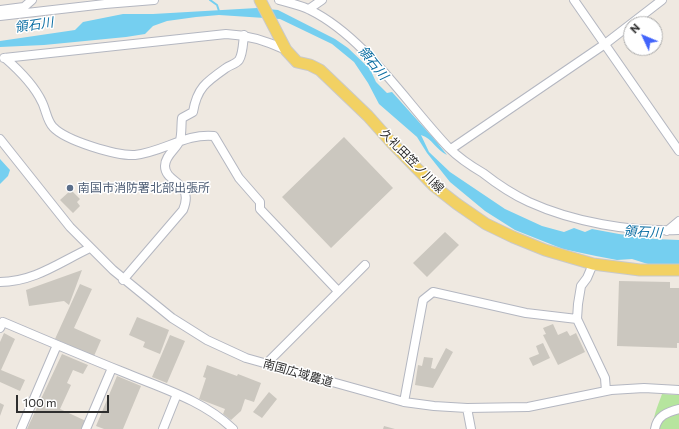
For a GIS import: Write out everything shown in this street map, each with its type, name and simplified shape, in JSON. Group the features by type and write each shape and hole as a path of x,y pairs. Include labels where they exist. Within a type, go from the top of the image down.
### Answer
{"main road":[{"name":"久礼田笠ノ川線","path":"260,0 285,47 297,62 310,65 320,70 368,116 419,172 434,186 486,224 545,250 593,264 640,270 679,270"}],"street":[{"path":"0,10 24,7 32,0"},
{"path":"0,16 154,0"},
{"path":"279,0 309,10 324,18 356,43 451,149 503,188 528,202 565,216 631,229 679,230"},
{"path":"309,10 322,0"},
{"path":"574,0 679,151"},
{"path":"451,149 604,44 662,0"},
{"path":"3,59 226,34 244,35 285,47"},
{"path":"124,280 183,210 187,196 185,191 166,171 165,165 168,156 180,141 182,118 193,112 195,99 200,90 227,67 237,63 240,58 244,35"},
{"path":"3,59 20,71 33,86 42,102 50,123 54,128 73,140 88,146 121,154 134,155 156,151 194,137 208,135 214,136 239,178 260,202 260,209 338,291"},
{"name":"南国広域農道","path":"0,139 57,211 90,248 124,280 172,318 207,340 246,358 404,402 467,408 528,407 606,391 644,388 679,390"},
{"path":"667,230 679,221"},
{"path":"0,282 15,282 30,278 90,248"},
{"path":"593,264 587,278 581,286 577,319 605,378 606,391"},
{"path":"266,364 365,265"},
{"path":"404,402 423,300 433,292 526,313 577,319"},
{"path":"0,328 3,322 177,394 207,408 222,418 234,429"},
{"path":"21,429 57,345"},
{"path":"86,429 112,368"},
{"path":"163,429 177,394"},
{"path":"467,408 471,429"},
{"path":"655,429 656,424 665,413 679,409"}],"green space":[{"path":"662,394 679,395 679,429 654,429 654,416"}],"water":[{"path":"257,8 278,10 335,39 348,48 370,69 376,82 387,93 392,92 447,155 429,139 421,135 429,152 450,172 505,209 542,226 564,232 574,228 585,232 592,229 655,239 679,240 679,264 651,265 632,259 617,260 596,256 563,249 515,230 485,211 450,182 427,153 417,137 379,104 368,83 354,62 332,44 280,19 219,15 196,17 167,21 153,26 145,34 126,37 44,45 0,47 0,41 75,30 83,22 123,14 153,14"},
{"path":"0,159 10,170 8,176 0,184"}],"building":[{"path":"344,137 393,188 331,248 282,197"},
{"path":"71,190 80,199 77,202 80,206 73,213 60,200"},
{"path":"445,232 459,245 427,277 413,263"},
{"path":"82,270 69,305 64,301 29,306 26,290"},
{"path":"619,281 670,282 670,288 679,288 679,343 677,343 677,348 617,346"},
{"path":"80,284 92,289 74,328 101,340 94,356 55,339"},
{"path":"137,317 169,330 160,354 143,347 145,342 129,335"},
{"path":"553,324 558,335 567,331 570,336 576,333 585,352 558,365 543,335 546,334 543,328"},
{"path":"4,333 15,339 1,370 25,380 20,391 0,382 0,342"},
{"path":"170,335 185,341 167,383 152,377"},
{"path":"543,343 550,358 533,366 529,358 539,354 536,346"},
{"path":"446,348 453,352 433,388 415,385 418,365 422,366 424,357 433,358 431,368 435,369"},
{"path":"62,354 88,365 83,374 73,370 67,383 71,385 60,409 86,421 82,429 27,429"},
{"path":"207,365 237,376 238,374 261,383 254,402 245,399 241,411 231,420 223,414 225,409 199,399 206,378 203,377"},
{"path":"117,376 141,386 123,429 104,429 96,426"},
{"path":"269,392 277,399 262,418 253,412"},
{"path":"0,403 4,405 0,416"},
{"path":"384,426 395,429 383,429"}],"waterway":[{"path":"210,0 217,5 219,11"}],"place":[{"name":"南国市消防署北部出張所","path":"70,188"}],"water label":[{"name":"領石川","path":"34,25"},
{"name":"領石川","path":"373,63"},
{"name":"領石川","path":"643,232"}]}
